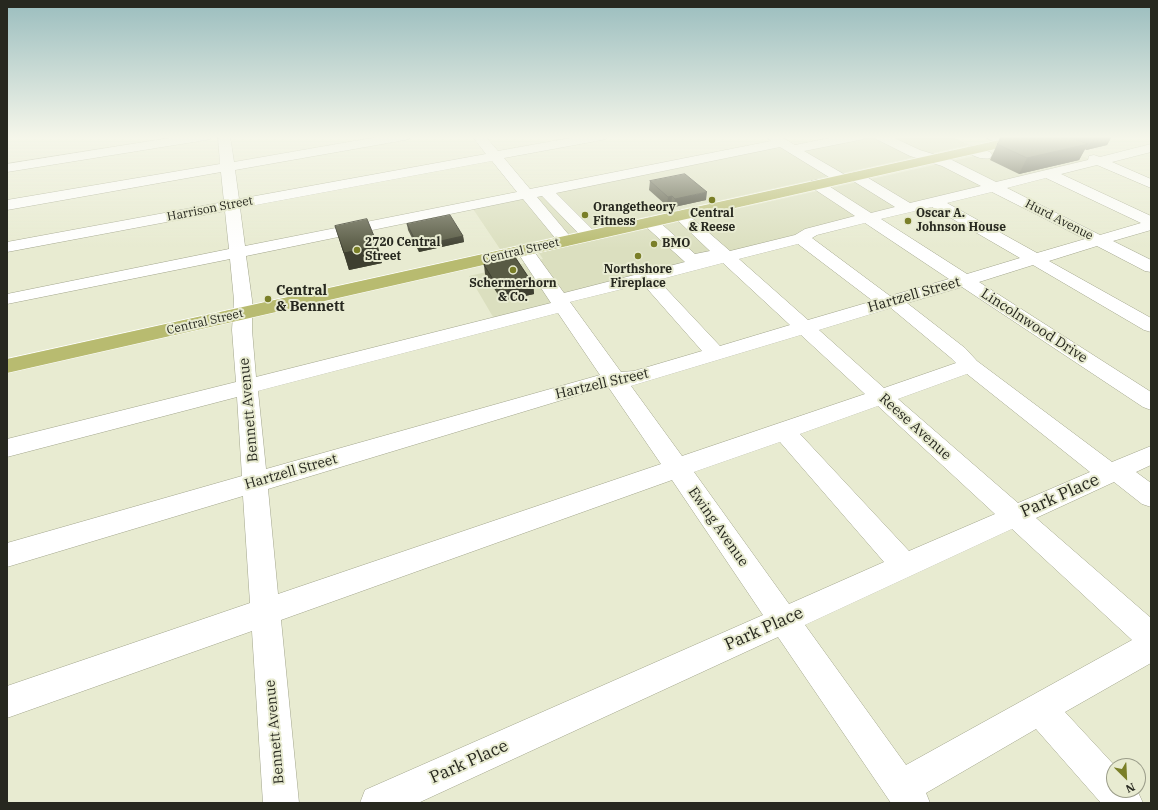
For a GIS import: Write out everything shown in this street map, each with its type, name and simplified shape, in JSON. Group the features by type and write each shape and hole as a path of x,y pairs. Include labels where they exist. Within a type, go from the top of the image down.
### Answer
{"main road":[{"name":"Central Street","path":"7,366 864,174"}],"street":[{"path":"7,205 188,174"},
{"name":"Bennett Avenue","path":"229,174 243,300 242,330 281,803"},
{"name":"Harrison Street","path":"7,247 399,174"},
{"path":"509,174 566,241"},
{"path":"7,299 627,174"},
{"path":"837,174 908,208"},
{"name":"Hurd Avenue","path":"968,174 1151,268"},
{"path":"650,222 692,260 801,238 811,232 1047,174 1151,222"},
{"path":"1128,174 1151,184"},
{"path":"845,178 890,212"},
{"name":"Lincolnwood Drive","path":"816,184 1151,402"},
{"path":"545,190 589,235"},
{"path":"933,201 1151,326"},
{"path":"546,217 566,212"},
{"name":"Reese Avenue","path":"680,215 805,327 885,391 1015,516 1151,637"},
{"name":"Hartzell Street","path":"7,555 594,383 634,378 1151,225"},
{"path":"801,238 958,353 970,366 1114,472 1151,497"},
{"name":"Ewing Avenue","path":"524,250 907,795"},
{"path":"7,448 561,303 725,254"},
{"path":"646,277 716,354"},
{"path":"7,702 677,468 885,391 970,366"},
{"path":"783,430 905,566"},
{"name":"Park Place","path":"378,803 1151,455"},
{"path":"907,795 1040,709 1151,646"},
{"path":"1040,709 1125,803"}],"shaded area":[{"path":"630,174 840,174 500,249 471,206"},
{"path":"894,174 1044,174 571,294 546,309 496,322 469,276 543,259 539,253"}],"building":[{"path":"685,174 707,192 675,199 672,196 668,197 650,181"},
{"path":"450,215 463,236 418,246 407,224"},
{"path":"367,219 378,246 344,253 335,226"},
{"path":"515,257 533,284 501,292 484,265"}],"place":[{"name":"Central & Reese","path":"712,200"},
{"name":"Orangetheory Fitness","path":"585,215"},
{"name":"Oscar A. Johnson House","path":"908,221"},
{"name":"BMO","path":"654,244"},
{"name":"2720 Central Street","path":"357,250"},
{"name":"Northshore Fireplace","path":"638,256"},
{"name":"Schermerhorn & Co.","path":"513,270"},
{"name":"Central & Bennett","path":"268,299"}]}
